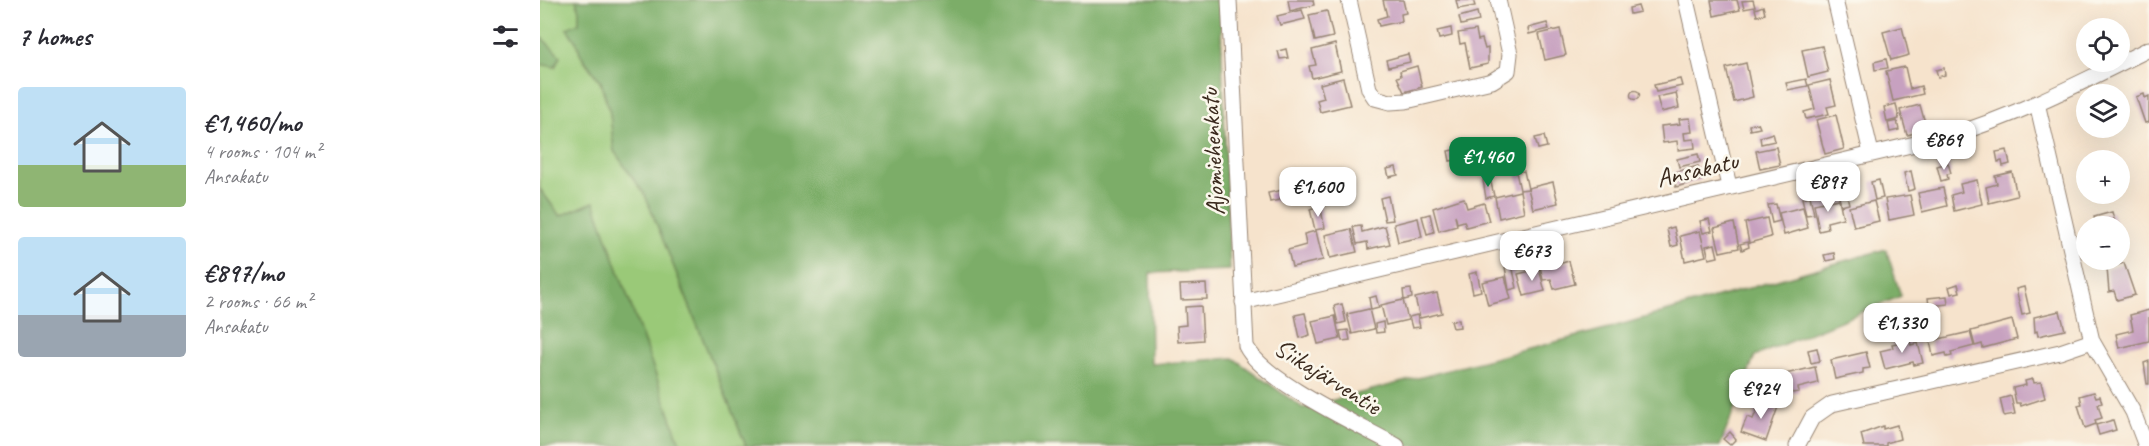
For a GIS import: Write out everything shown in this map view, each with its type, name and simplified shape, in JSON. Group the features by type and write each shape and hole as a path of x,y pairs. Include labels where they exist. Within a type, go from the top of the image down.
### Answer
{"street":[{"name":"Ajomiehenkatu","path":"1229,0 1243,302"},
{"path":"1349,0 1372,95 1379,100 1396,102 1492,81 1508,71 1510,54 1498,0"},
{"path":"1686,0 1730,186"},
{"path":"1835,0 1871,153"},
{"name":"Ansakatu","path":"1243,302 1984,125 2037,103 2149,49"},
{"path":"2037,103 2092,341 2133,412 2146,446"},
{"name":"Siikajärventie","path":"1243,302 1246,346 1251,355 1286,383 1397,446"},
{"path":"1797,446 1812,418 1832,404 2060,352 2092,341"}],"green space":[{"path":"540,0 576,0 579,23 567,29 577,43 581,56 600,82 610,113 614,151 645,195 746,446 681,446 594,202 560,216 540,189 540,64 555,67 560,57 540,36"},
{"path":"576,0 1220,0 1230,270 1150,273 1151,364 1233,358 1303,408 1609,328 1886,249 1901,296 1755,356 1720,446 746,446 645,195 614,151 610,113 601,82 581,55 577,43 567,28 579,23"},
{"path":"540,36 560,56 555,67 540,64"},
{"path":"540,189 560,216 594,202 681,446 540,446"}],"building":[{"path":"1288,0 1313,0 1314,5 1290,11"},
{"path":"1383,0 1403,0 1406,13 1401,14 1402,21 1379,26 1377,19 1387,16"},
{"path":"1456,0 1473,0 1475,6 1458,9"},
{"path":"1711,0 1737,0 1740,10 1714,16"},
{"path":"1753,0 1755,7 1744,9 1742,1"},
{"path":"1638,6 1640,12 1630,14 1629,8"},
{"path":"1763,6 1765,14 1757,16 1755,9"},
{"path":"1302,10 1305,19 1280,25 1277,16"},
{"path":"1327,11 1333,37 1315,41 1309,15"},
{"path":"1477,12 1479,21 1461,25 1459,17"},
{"path":"1547,23 1549,29 1529,34 1528,28"},
{"path":"1902,27 1909,55 1891,60 1883,32"},
{"path":"1451,28 1452,36 1439,39 1437,31"},
{"path":"1560,29 1566,55 1545,60 1539,34"},
{"path":"1476,30 1478,40 1482,39 1485,49 1488,48 1488,64 1470,68 1465,43 1460,44 1458,33"},
{"path":"1335,44 1341,71 1312,78 1309,66 1316,65 1312,50"},
{"path":"1822,46 1828,72 1808,77 1802,50"},
{"path":"1286,49 1288,58 1280,59 1278,51"},
{"path":"1408,54 1410,62 1388,67 1386,60"},
{"path":"1886,59 1888,68 1875,70 1874,62"},
{"path":"1746,63 1753,97 1734,102 1726,68"},
{"path":"1417,66 1422,87 1404,92 1397,77 1401,76 1400,71"},
{"path":"1905,67 1910,89 1921,86 1923,94 1893,101 1886,71"},
{"path":"1944,68 1945,75 1938,77 1936,70"},
{"path":"1343,78 1350,105 1320,112 1317,100 1324,98 1320,84"},
{"path":"1680,79 1682,86 1656,92 1654,85"},
{"path":"1806,79 1808,86 1788,90 1786,83"},
{"path":"1830,80 1836,105 1827,107 1829,114 1806,119 1804,112 1815,109 1809,85"},
{"path":"1635,90 1640,95 1635,100 1630,95"},
{"path":"1676,93 1679,108 1661,112 1657,97"},
{"path":"2144,94 2145,98 2149,96 2149,122 2145,123 2136,97"},
{"path":"1896,104 1899,119 1887,122 1884,107"},
{"path":"1920,105 1927,130 1907,135 1900,110"},
{"path":"1836,115 1844,149 1825,154 1816,120"},
{"path":"1690,118 1692,132 1684,133 1685,140 1694,139 1695,148 1678,150 1677,141 1663,143 1661,126 1680,124 1679,119"},
{"path":"1897,121 1899,130 1890,132 1888,123"},
{"path":"1758,123 1760,128 1750,130 1749,125"},
{"path":"1773,133 1775,141 1761,144 1760,137"},
{"path":"1544,136 1547,147 1538,149 1535,138"},
{"path":"1776,147 1780,165 1760,169 1756,151"},
{"path":"1463,148 1465,158 1450,161 1448,151"},
{"path":"2007,150 2010,164 2003,166 2002,161 1998,162 1996,152"},
{"path":"1698,154 1700,162 1679,167 1677,159"},
{"path":"1948,163 1951,173 1947,174 1948,179 1941,181 1937,166"},
{"path":"1698,166 1701,180 1676,187 1672,173"},
{"path":"1396,167 1398,175 1389,177 1387,169"},
{"path":"1524,171 1528,189 1520,190 1516,172"},
{"path":"1911,171 1915,189 1908,191 1904,173"},
{"path":"2012,172 2017,196 1989,203 1986,187 1997,184 1995,176"},
{"path":"1490,178 1494,196 1486,198 1483,180"},
{"path":"1879,180 1883,198 1875,200 1871,182"},
{"path":"1977,180 1982,204 1954,211 1951,195 1962,192 1960,184"},
{"path":"1320,181 1322,190 1307,193 1305,184"},
{"path":"1553,182 1558,203 1533,209 1528,188"},
{"path":"1845,186 1849,204 1841,206 1837,188"},
{"path":"1943,188 1947,206 1922,212 1918,193"},
{"path":"1283,190 1284,199 1270,202 1268,193"},
{"path":"1520,191 1524,212 1499,218 1495,197"},
{"path":"1910,195 1914,215 1889,220 1885,199"},
{"path":"1388,196 1393,220 1385,221 1380,198"},
{"path":"1810,196 1814,214 1806,215 1802,198"},
{"path":"1464,198 1467,208 1484,203 1489,221 1466,227 1464,221 1457,223 1455,215 1457,226 1439,231 1433,208"},
{"path":"1839,199 1843,218 1827,222 1828,229 1819,231 1814,204"},
{"path":"1874,201 1879,221 1854,227 1849,207"},
{"path":"1776,204 1780,221 1772,223 1768,205"},
{"path":"1320,206 1325,228 1315,230 1310,209"},
{"path":"1803,207 1808,228 1784,235 1779,213"},
{"path":"2112,212 2113,216 2098,216"},
{"path":"1430,214 1434,232 1427,234 1422,216"},
{"path":"1418,218 1422,237 1398,242 1394,224"},
{"path":"1767,218 1771,237 1749,243 1745,223"},
{"path":"1709,219 1712,231 1703,233 1700,221"},
{"path":"1734,223 1739,248 1720,252 1714,228"},
{"path":"1361,226 1362,232 1385,226 1390,244 1368,249 1367,242 1357,244 1353,227"},
{"path":"1674,227 1678,245 1671,247 1667,229"},
{"path":"1351,229 1357,252 1330,258 1325,235"},
{"path":"1316,231 1323,260 1292,267 1288,250 1306,245 1304,234"},
{"path":"1700,231 1706,256 1685,261 1680,236"},
{"path":"1748,242 1749,247 1742,250 1740,244"},
{"path":"1715,244 1718,257 1709,259 1706,246"},
{"path":"1834,253 1835,259 1826,261 1824,255"},
{"path":"1546,256 1548,267 1569,261 1575,284 1554,289 1551,279 1543,280 1538,257"},
{"path":"1512,265 1517,288 1509,290 1505,267"},
{"path":"1539,269 1545,291 1524,296 1518,274"},
{"path":"2107,270 2126,270 2135,295 2117,300 2114,291 2109,292"},
{"path":"1477,272 1481,291 1473,293 1469,274"},
{"path":"1505,277 1511,299 1488,305 1482,282"},
{"path":"1206,284 1207,299 1181,300 1180,285"},
{"path":"1958,284 1960,292 1951,294 1949,287"},
{"path":"2024,287 2030,313 2022,315 2016,289"},
{"path":"1411,289 1412,298 1404,300 1403,290"},
{"path":"1437,293 1442,313 1420,318 1415,298"},
{"path":"1376,296 1379,308 1371,310 1369,298"},
{"path":"1947,296 1948,304 1929,306 1928,298"},
{"path":"1403,300 1408,320 1386,325 1381,305"},
{"path":"1342,304 1346,322 1338,324 1334,306"},
{"path":"1201,306 1203,340 1178,342 1177,326 1186,325 1185,307"},
{"path":"1369,309 1374,329 1352,334 1347,314"},
{"path":"2149,310 2149,341 2119,348 2116,334 2133,330 2130,315"},
{"path":"2060,311 2065,330 2038,336 2037,331 2035,332 2034,317"},
{"path":"1305,313 1310,335 1300,338 1295,315"},
{"path":"1417,315 1420,327 1412,328 1409,317"},
{"path":"1335,316 1340,339 1318,344 1312,321"},
{"path":"1459,320 1460,327 1453,328 1451,321"},
{"path":"2012,320 2017,339 1983,348 1982,344 1975,346 1971,331"},
{"path":"1383,322 1384,332 1376,333 1375,324"},
{"path":"1348,330 1350,340 1342,341 1340,331"},
{"path":"1970,332 1974,346 1951,352 1952,356 1947,357 1946,353 1933,356 1930,341"},
{"path":"1908,334 1911,345 1918,343 1923,363 1914,365 1913,362 1885,369 1880,351 1893,348 1892,344 1902,342 1900,336"},
{"path":"1817,348 1820,361 1811,363 1808,350"},
{"path":"1866,352 1870,368 1863,369 1863,373 1835,379 1831,360"},
{"path":"2149,361 2149,384 2147,384 2144,363"},
{"path":"1815,367 1818,383 1798,388 1799,392 1792,393 1790,389 1784,390 1781,375"},
{"path":"2033,379 2034,383 2041,382 2045,398 2021,406 2020,403 2016,403 2013,388 2026,385 2025,381"},
{"path":"2094,392 2096,397 2100,396 2102,403 2098,404 2102,418 2095,420 2096,424 2085,428 2078,405 2082,404 2080,396"},
{"path":"2011,396 2015,414 2004,416 2000,399"},
{"path":"1762,398 1779,404 1766,441 1741,432 1747,417 1753,419"},
{"path":"2113,420 2116,430 2099,435 2096,425"},
{"path":"1897,425 1900,439 1886,443 1886,446 1864,446 1861,434 1883,426 1883,429"},
{"path":"1730,432 1736,439 1730,445 1723,439"}]}
